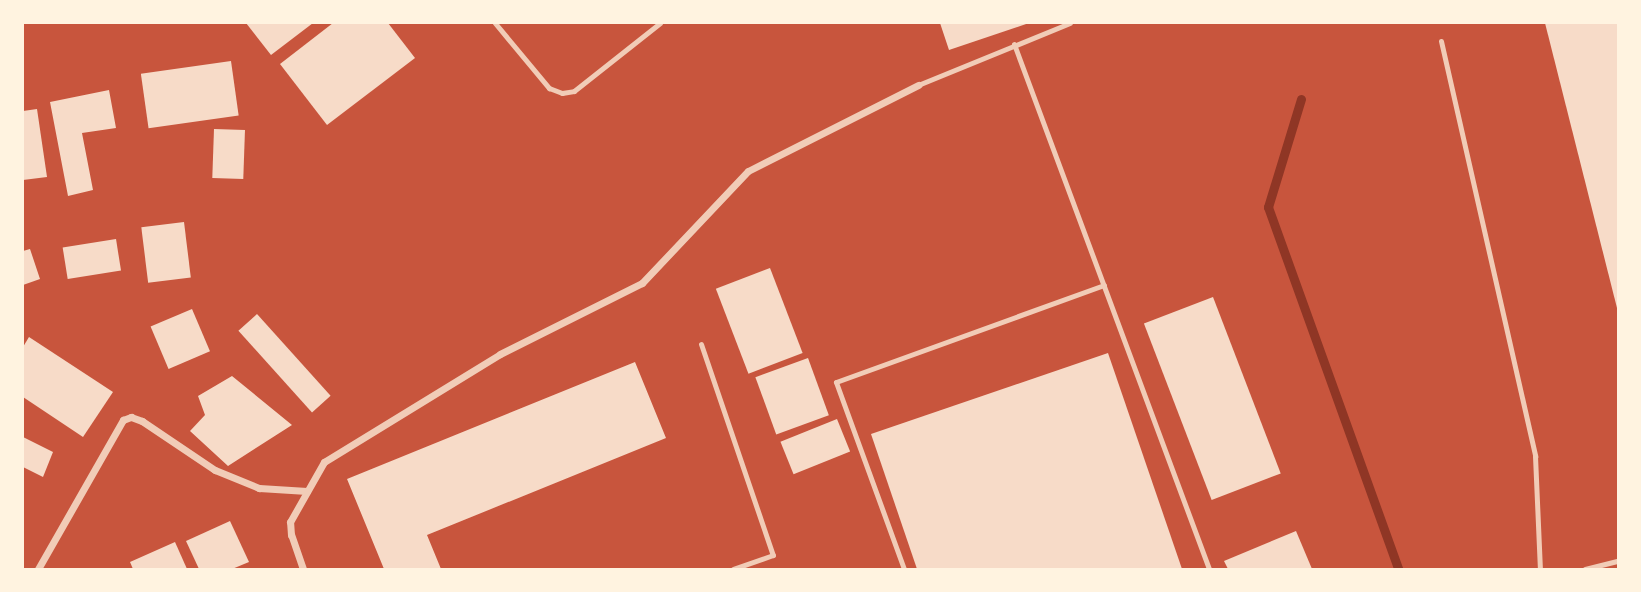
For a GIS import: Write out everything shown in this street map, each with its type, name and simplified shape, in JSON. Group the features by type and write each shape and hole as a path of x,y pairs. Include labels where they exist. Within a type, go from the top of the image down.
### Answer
{"street":[{"path":"303,569 290,535 290,522 324,461 500,354 642,283 748,172 918,85"},
{"path":"38,569 123,421 131,417 142,421 215,470 237,480 258,488 307,491"}],"lane":[{"path":"495,23 549,88 562,93 574,91 660,23"},
{"path":"918,85 1070,23"},
{"path":"1441,41 1535,456 1540,569"},
{"path":"1014,44 1209,569"},
{"path":"904,569 836,382 1104,285"},
{"path":"701,344 773,555 733,569"},
{"path":"1585,569 1618,561"}],"building":[{"path":"246,23 313,23 271,55"},
{"path":"333,23 388,23 415,58 327,125 280,64"},
{"path":"940,23 1029,23 949,50"},
{"path":"1545,23 1618,23 1618,308 1617,308"},
{"path":"231,61 239,115 149,128 141,74"},
{"path":"109,90 116,128 82,133 93,190 68,196 50,102"},
{"path":"37,109 47,177 23,180 23,111"},
{"path":"214,129 245,130 243,179 212,178"},
{"path":"184,222 191,278 148,283 141,227"},
{"path":"116,239 121,271 68,279 63,247"},
{"path":"30,249 40,279 23,285 23,251"},
{"path":"770,268 803,353 748,374 716,289"},
{"path":"1213,297 1281,473 1212,500 1144,324"},
{"path":"192,309 210,351 169,369 151,327"},
{"path":"257,314 331,396 312,412 238,331"},
{"path":"29,337 113,392 83,437 23,397 23,347"},
{"path":"1108,353 1182,569 917,569 871,434"},
{"path":"808,358 829,415 776,434 755,377"},
{"path":"635,362 666,438 427,535 441,569 384,569 347,479"},
{"path":"232,376 292,425 228,466 190,431 205,415 198,396"},
{"path":"837,419 850,451 794,474 780,442"},
{"path":"23,437 53,452 43,477 23,467"},
{"path":"230,521 249,562 232,569 199,569 186,541"},
{"path":"1296,531 1312,569 1228,569 1224,561"},
{"path":"175,542 187,569 133,569 130,562"}],"waterway":[{"path":"1301,99 1268,207 1398,569"}]}
